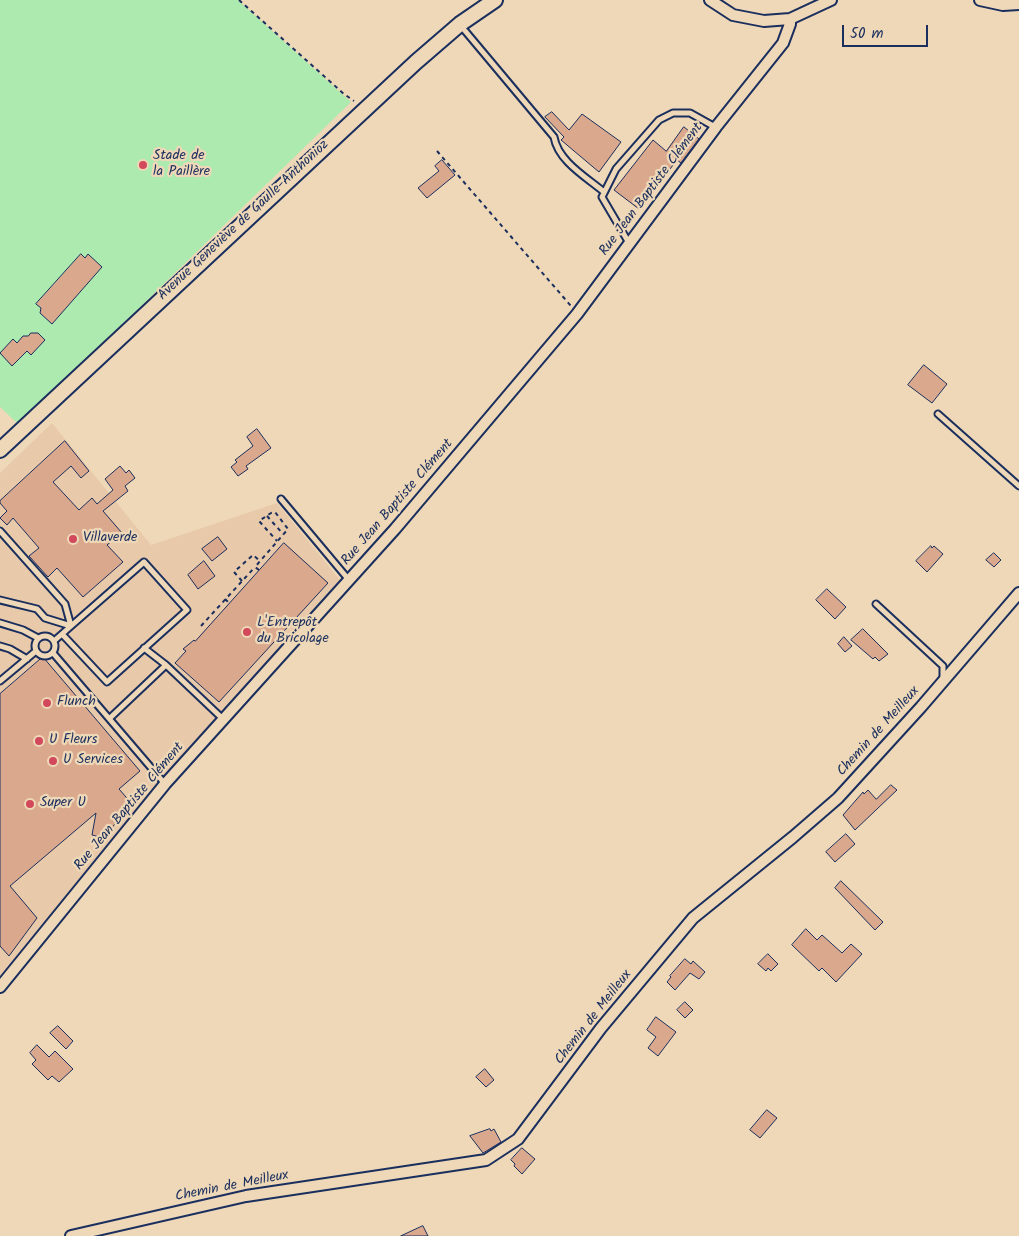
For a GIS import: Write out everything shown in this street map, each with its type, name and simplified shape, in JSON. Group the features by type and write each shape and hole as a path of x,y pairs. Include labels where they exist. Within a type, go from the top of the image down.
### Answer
{"main road":[{"name":"Avenue Geneviève de Gaulle-Anthonioz","path":"0,450 364,108 460,24 495,0"}],"street":[{"path":"710,0 733,14 764,20 790,19 831,0"},
{"path":"980,0 1003,5 1019,4"},
{"name":"Rue Jean Baptiste Clément","path":"0,987 165,784 395,529 578,314 716,127 783,43 790,19"},
{"name":"Chemin de Meilleux","path":"71,1236 88,1234 246,1196 486,1160 518,1139 601,1028 693,918 838,798 1019,593"}],"lane":[{"path":"460,24 554,137 556,147 565,159 604,192"},
{"path":"629,244 602,197 616,169 659,120 673,113 690,113 716,127"},
{"path":"938,414 1019,486"},
{"path":"281,499 349,580"},
{"path":"0,531 65,604 71,626"},
{"path":"54,641 144,562 187,610 107,682 62,634"},
{"path":"0,600 37,610 45,618 71,626"},
{"path":"876,604 943,666 943,681"},
{"path":"0,623 23,630 38,638 47,636 54,641 53,653"},
{"path":"38,638 35,644 36,651 44,656 53,653"},
{"path":"0,646 28,658"},
{"path":"144,648 166,665 224,720"},
{"path":"0,681 36,651"},
{"path":"53,653 165,784"},
{"path":"110,718 166,665"}],"path":[{"path":"239,0 344,94 364,108"},
{"path":"437,151 578,314"},
{"path":"201,626 256,567 288,529 275,512 259,520 277,541"},
{"path":"266,515 283,534"},
{"path":"242,581 234,572 253,555 260,561"},
{"path":"256,567 259,570"},
{"path":"225,599 230,603"}],"shaded area":[{"path":"52,423 151,545 277,503 340,580 147,797 0,976 0,473"}],"green space":[{"name":"Stade de la Paillère","path":"0,0 238,0 351,102 138,309 17,423 0,407"}],"building":[{"path":"552,112 569,130 582,114 621,142 599,172 561,140 564,137 545,117"},
{"path":"684,127 699,139 681,163 677,160 639,209 614,190 653,140 666,151"},
{"path":"442,160 455,175 427,198 418,188 439,171 435,166"},
{"path":"81,254 85,258 88,254 102,267 52,324 40,313 41,308 36,304"},
{"path":"31,333 38,333 45,340 31,355 27,351 12,366 0,353 13,339 17,343 23,336 28,336"},
{"path":"924,365 947,384 932,403 908,385"},
{"path":"257,429 271,448 246,466 248,469 238,476 231,467 237,462 235,460 253,446 247,437"},
{"name":"Villaverde","path":"65,441 89,471 81,478 71,466 53,482 79,510 92,498 97,504 113,490 105,479 120,466 126,473 129,470 135,478 125,486 128,491 103,511 122,533 107,545 123,562 83,597 57,568 48,577 29,556 39,548 13,518 7,525 0,518 7,511 0,501"},
{"path":"218,537 227,549 212,561 202,549"},
{"path":"284,543 328,583 219,702 175,663 186,651 183,649 195,641"},
{"path":"931,546 932,548 934,546 943,554 927,572 916,561"},
{"path":"994,553 1001,560 994,567 986,560"},
{"path":"204,561 215,576 198,589 188,575"},
{"path":"827,589 846,607 835,619 816,600"},
{"path":"863,629 888,654 879,661 875,657 873,659 851,640"},
{"path":"844,637 852,646 845,652 838,644"},
{"path":"43,657 140,771 119,789 132,804 103,838 92,835 96,813 10,886 37,918 9,956 0,946 0,694"},
{"path":"891,785 897,790 855,830 843,815 863,792 864,794 868,790 876,799"},
{"path":"846,834 855,844 835,862 826,852"},
{"path":"841,881 883,922 875,930 835,888"},
{"path":"806,929 817,940 822,935 842,953 851,944 862,954 836,982 822,968 819,971 792,945"},
{"path":"768,954 778,964 771,971 768,968 766,971 758,964"},
{"path":"685,959 691,964 693,961 705,972 699,979 690,973 675,990 667,982"},
{"path":"685,1002 693,1010 685,1018 677,1010"},
{"path":"656,1017 676,1032 658,1056 648,1048 656,1037 647,1030"},
{"path":"58,1026 73,1041 66,1049 50,1033"},
{"path":"37,1045 49,1057 55,1051 73,1069 59,1082 52,1076 48,1080 32,1064 36,1060 30,1053"},
{"path":"485,1069 494,1080 486,1087 476,1077"},
{"path":"767,1110 777,1118 760,1138 750,1130"},
{"path":"490,1129 491,1131 494,1129 501,1142 483,1153 470,1136"},
{"path":"522,1148 535,1159 522,1174 511,1160"},
{"path":"423,1226 428,1236 401,1236"}],"place":[{"name":"Stade de la Paillère","path":"143,165"},
{"name":"Villaverde","path":"73,539"},
{"name":"L'Entrepôt du Bricolage","path":"247,632"},
{"name":"Flunch","path":"47,703"},
{"name":"U Fleurs","path":"39,741"},
{"name":"U Services","path":"53,761"},
{"name":"Super U","path":"30,804"}]}
